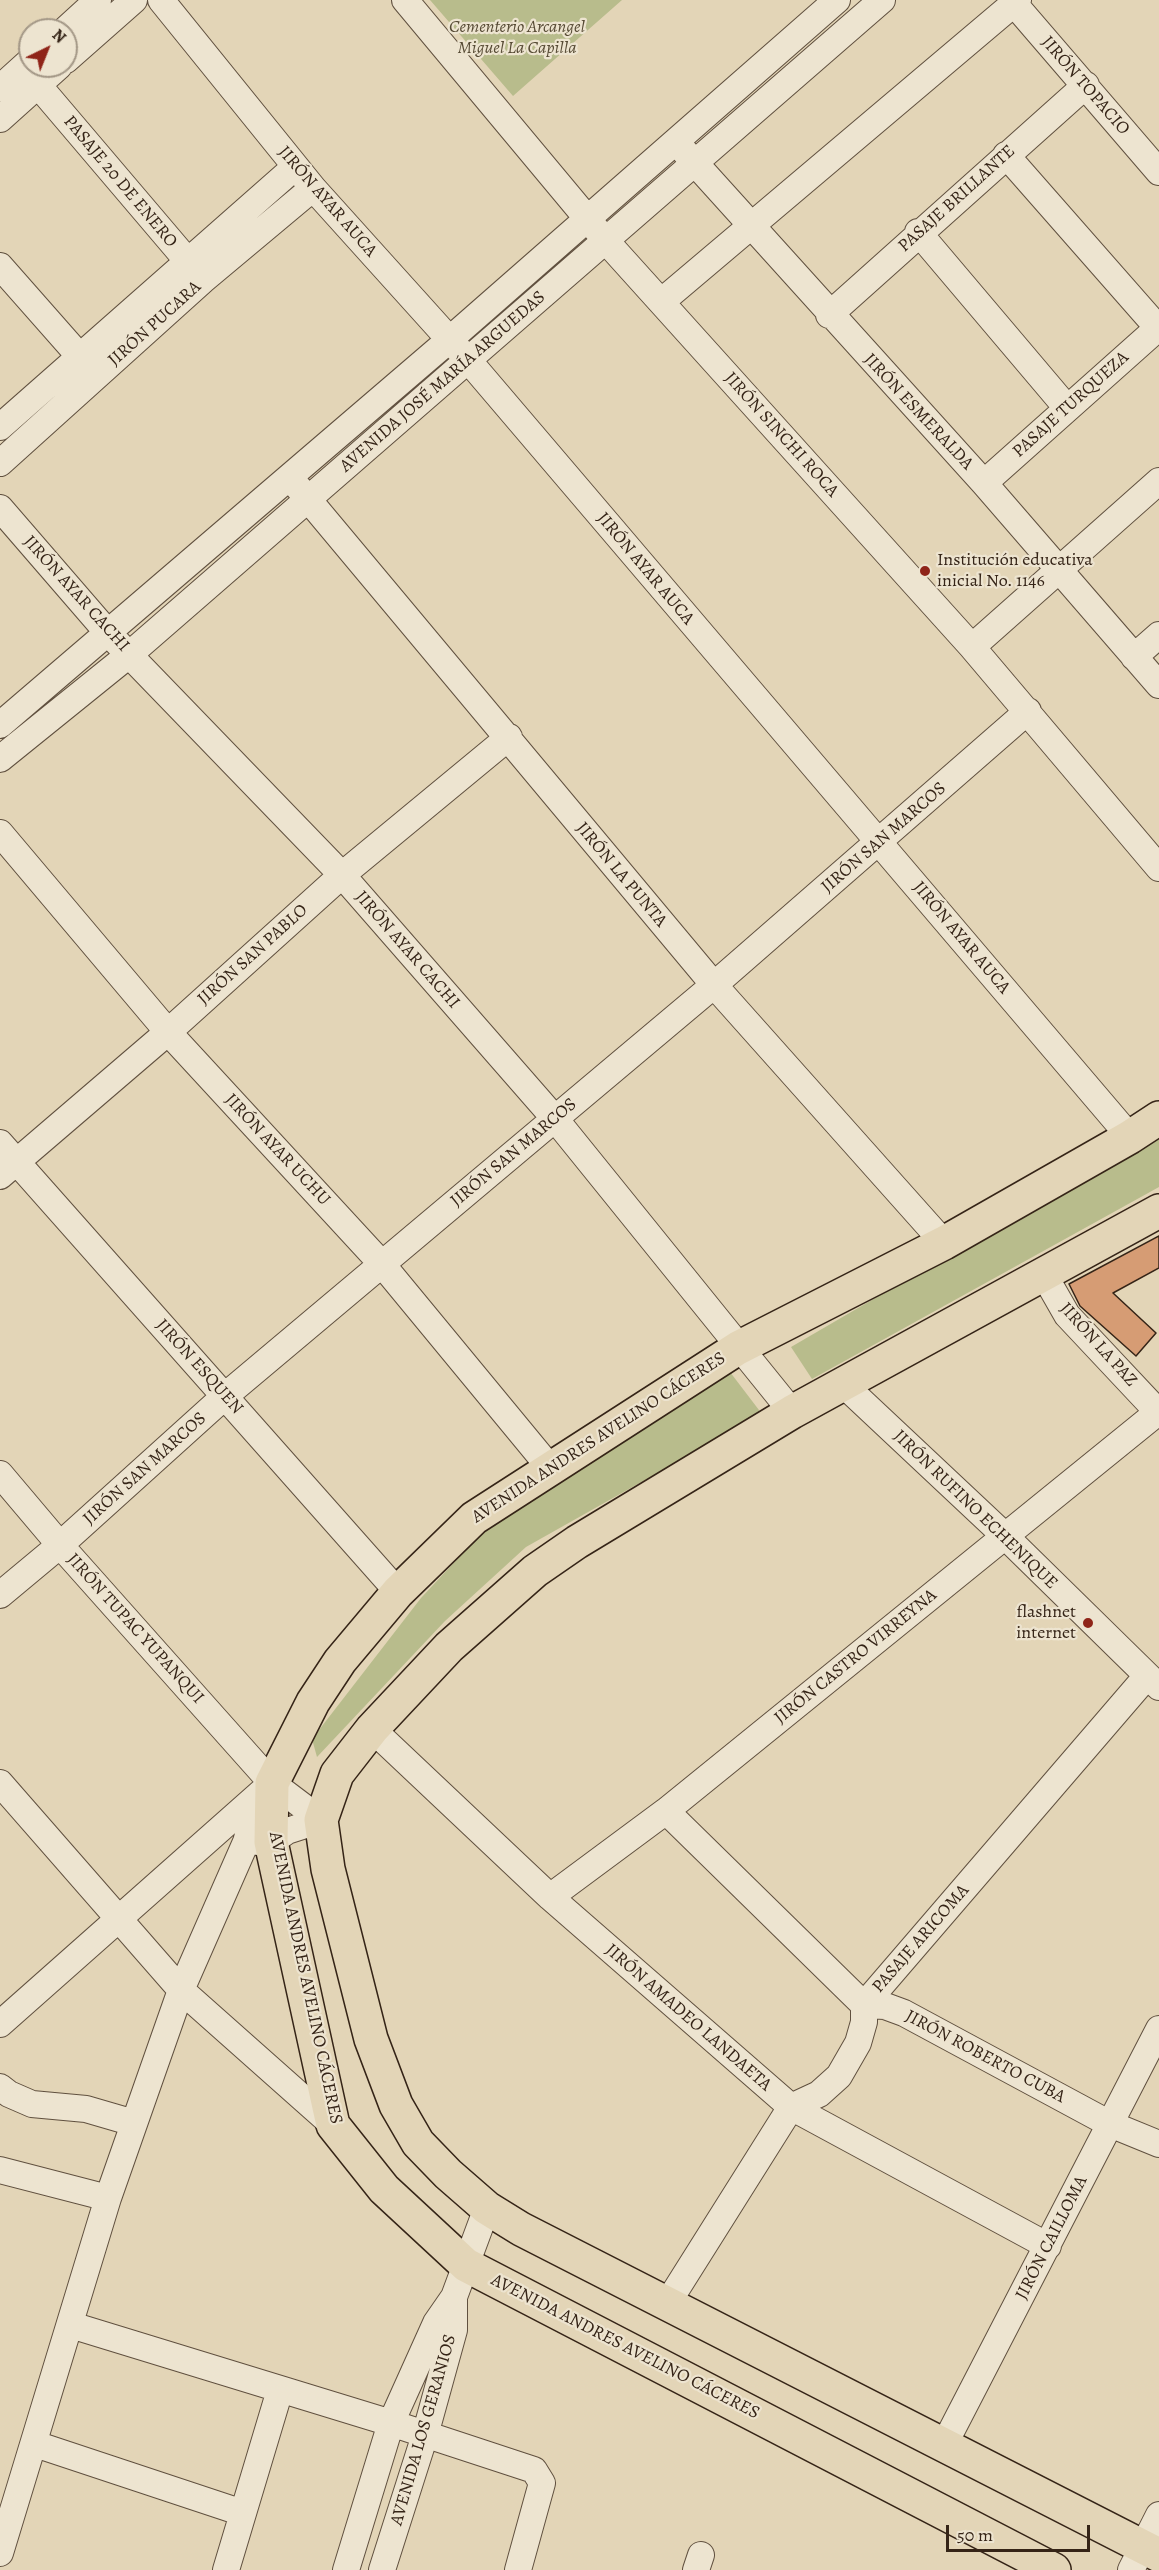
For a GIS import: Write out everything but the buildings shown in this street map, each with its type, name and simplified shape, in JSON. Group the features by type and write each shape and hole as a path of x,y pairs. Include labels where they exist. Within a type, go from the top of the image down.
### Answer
{"main road":[{"name":"AVENIDA ANDRES AVELINO CÁCERES","path":"1054,2570 466,2265 384,2189 333,2125 259,1842 272,1782 313,1702 340,1661 398,1592 474,1518 738,1348 944,1243 1131,1137 1159,1118"},
{"path":"1144,2558 944,2445 668,2304 487,2208 418,2143 396,2105 371,2039 346,1949 328,1869 321,1820 337,1774 372,1729 449,1647 535,1571 576,1542 842,1383 1159,1211"}],"street":[{"path":"78,49 134,0"},
{"name":"JIRÓN AYAR AUCA","path":"161,0 313,188 448,341 468,360 1131,1137"},
{"name":"JIRÓN SINCHI ROCA","path":"405,0 606,241 972,646 1159,868"},
{"name":"AVENIDA JOSÉ MARÍA ARGUEDAS","path":"0,725 109,634 448,341 586,216 837,0"},
{"name":"AVENIDA JOSÉ MARÍA ARGUEDAS","path":"0,759 130,654 882,0"},
{"path":"661,302 1014,1"},
{"name":"JIRÓN TOPACIO","path":"1014,1 1159,172"},
{"path":"0,88 23,78"},
{"path":"0,119 30,78"},
{"name":"PASAJE 20 DE ENERO","path":"38,78 195,270"},
{"name":"PASAJE BRILLANTE","path":"829,315 918,232 1086,85"},
{"name":"JIRÓN ESMERALDA","path":"676,140 694,164 829,315 984,483 1159,685"},
{"path":"1006,155 1158,327"},
{"name":"JIRÓN PUCARA","path":"0,463 97,376 295,166"},
{"name":"JIRÓN PUCARA","path":"0,427 79,355 195,270 313,188"},
{"path":"918,232 1067,408"},
{"path":"0,266 97,376"},
{"name":"PASAJE TURQUEZA","path":"984,483 1158,327"},
{"name":"JIRÓN LA PUNTA","path":"290,477 714,985 944,1243"},
{"path":"972,646 1159,481"},
{"name":"JIRÓN AYAR CACHI","path":"0,508 109,634 342,875 556,1120 792,1412"},
{"path":"1134,657 1159,635"},
{"name":"JIRÓN SAN MARCOS","path":"0,1595 60,1545 225,1396 381,1263 556,1120 1028,711"},
{"name":"JIRÓN SAN PABLO","path":"5,1160 168,1032 342,875 509,737"},
{"name":"JIRÓN AYAR UCHU","path":"0,833 168,1032 381,1263 551,1469"},
{"name":"JIRÓN ESQUEN","path":"5,1160 225,1396 398,1592"},
{"name":"JIRÓN LA PAZ","path":"1043,1273 1066,1315 1159,1412"},
{"name":"JIRÓN RUFINO ECHENIQUE","path":"842,1383 1005,1536 1153,1682"},
{"name":"JIRÓN CASTRO VIRREYNA","path":"550,1897 666,1811 1159,1412"},
{"name":"JIRÓN TUPAC YUPANQUI","path":"0,1474 60,1545 272,1782 321,1820"},
{"name":"PASAJE ARICOMA","path":"791,2107 819,2094 839,2076 858,2043 864,2022 864,2005 1153,1682"},
{"name":"JIRÓN AMADEO LANDAETA","path":"372,1729 550,1897 791,2107 1048,2246"},
{"path":"0,2024 116,1918 272,1782"},
{"path":"4,1796 181,1990 333,2125"},
{"path":"666,1811 864,2005"},
{"path":"0,2553 108,2198 181,1990 259,1842 321,1820"},
{"name":"JIRÓN ROBERTO CUBA","path":"864,2005 885,2006 904,2013 1110,2124 1159,2144"},
{"name":"JIRÓN CAILLOMA","path":"944,2445 1159,2029"},
{"path":"0,2087 9,2094 32,2104 86,2109 134,2123"},
{"path":"668,2304 791,2107"},
{"path":"0,2170 108,2198"},
{"path":"454,2296 487,2208"},
{"name":"AVENIDA LOS GERANIOS","path":"346,2570 391,2423 436,2323 454,2296"},
{"name":"AVENIDA LOS GERANIOS","path":"382,2570 425,2435 454,2331 454,2296"},
{"path":"71,2325 391,2423 534,2470 542,2483 518,2570"},
{"path":"226,2570 280,2390"},
{"path":"35,2444 243,2513"},
{"path":"1144,2558 1159,2515"}],"green space":[{"name":"Cementerio Arcangel Miguel La Capilla","path":"430,0 622,0 513,96"},
{"path":"1159,1133 1159,1187 812,1379 791,1347"},
{"path":"730,1372 762,1414 526,1547 445,1621 317,1757 312,1739 421,1598 490,1524"}],"place":[{"name":"Institución educativa inicial No. 1146","path":"925,571"},
{"name":"flashnet internet","path":"1088,1623"}]}
